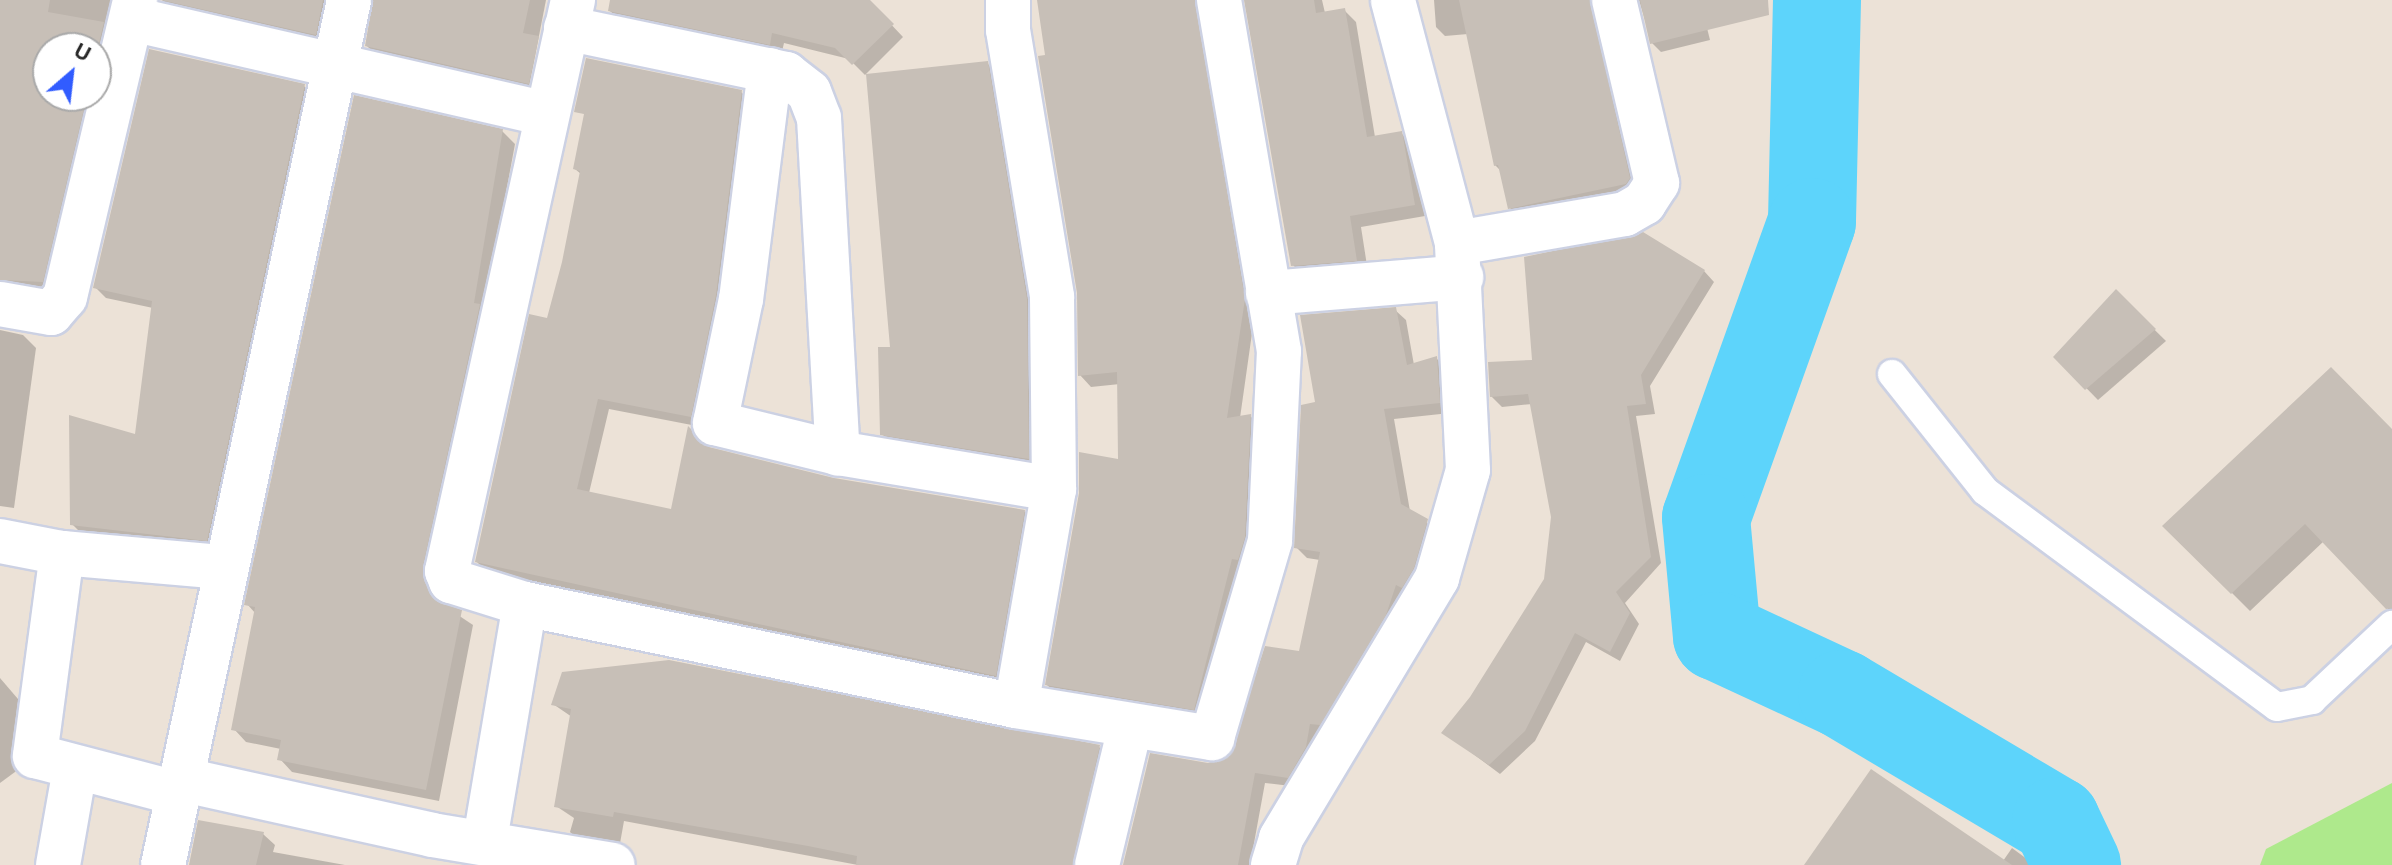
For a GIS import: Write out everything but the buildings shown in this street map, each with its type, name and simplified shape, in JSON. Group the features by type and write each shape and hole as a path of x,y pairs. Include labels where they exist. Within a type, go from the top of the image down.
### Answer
{"street":[{"path":"163,865 223,567 349,0"},
{"path":"1008,0 1008,30 1052,297 1054,489 1016,706"},
{"path":"838,453 819,118 809,92 786,74 569,14 544,113 447,571 460,588 1016,706 1130,728 1212,738 1270,541 1279,351 1219,0"},
{"path":"1273,865 1281,838 1437,578 1468,470 1459,260 1393,0"},
{"path":"1268,293 1459,260 1625,214 1644,203 1657,183 1614,0"},
{"path":"0,304 51,313 60,307 133,10 336,67 544,113"},
{"path":"770,70 741,299 715,423 838,453 1054,489"},
{"path":"0,541 62,553 223,567"},
{"path":"62,553 33,752 39,759 75,769 178,786 428,850 485,840 613,865"},
{"path":"485,840 525,604"},
{"path":"1097,865 1130,728"},
{"path":"58,865 75,769"}],"lane":[{"path":"1892,374 1985,491 2277,707 2312,700 2392,625"}],"green space":[{"path":"2392,783 2392,865 2260,865 2266,849"}],"waterway":[{"path":"1817,0 1812,222 1706,518 1717,636 1842,694 2056,821 2077,865"}]}
